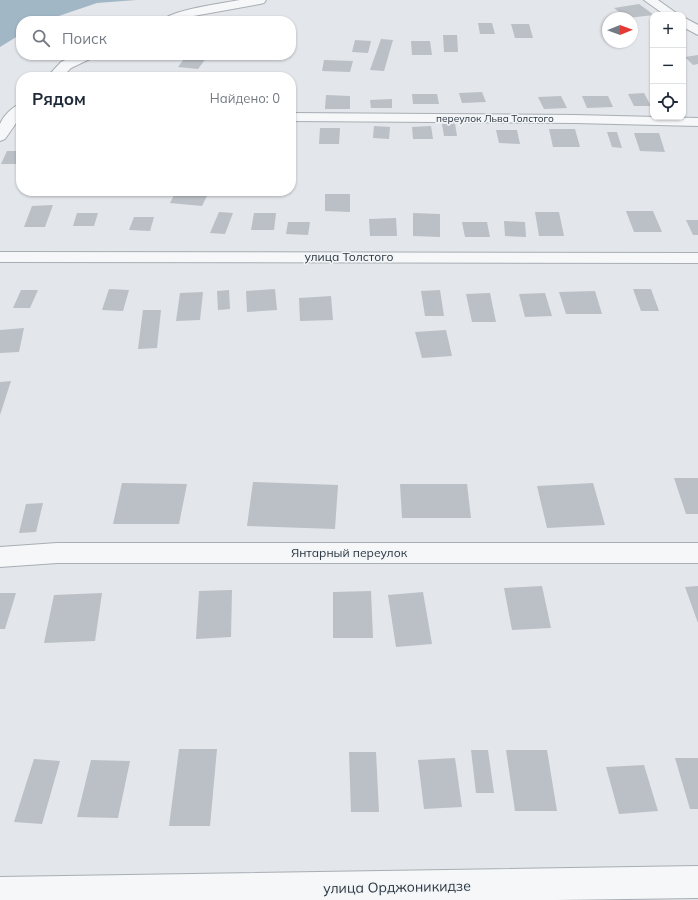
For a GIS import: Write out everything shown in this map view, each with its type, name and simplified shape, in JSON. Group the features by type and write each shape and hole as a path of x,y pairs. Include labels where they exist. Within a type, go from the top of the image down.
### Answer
{"street":[{"path":"181,16 260,0"},
{"path":"650,0 668,12"},
{"path":"686,23 698,31"},
{"path":"59,72 66,66 77,60"},
{"path":"0,136 16,116"},
{"name":"переулок Льва Толстого","path":"296,117 567,119 698,122"},
{"name":"улица Толстого","path":"0,257 698,258"},
{"name":"Янтарный переулок","path":"0,556 57,553 698,552"},
{"name":"улица Орджоникидзе","path":"0,893 698,882"}],"water":[{"path":"0,0 136,0 97,3 59,16 16,16 16,37 0,47"}],"building":[{"path":"639,4 650,12 650,15 638,17 638,12 619,12 614,8"},
{"path":"478,23 492,23 495,34 480,34"},
{"path":"511,24 529,24 533,38 515,38"},
{"path":"443,35 457,35 458,52 444,52"},
{"path":"381,39 393,40 384,71 370,70"},
{"path":"355,40 371,41 368,53 352,52"},
{"path":"411,41 430,41 432,55 412,55"},
{"path":"698,55 698,64 693,65 686,57"},
{"path":"183,60 205,60 198,69 178,67"},
{"path":"324,60 353,61 350,72 322,71"},
{"path":"482,92 486,102 462,103 459,93"},
{"path":"644,93 650,106 634,106 628,94"},
{"path":"412,94 437,94 439,104 413,104"},
{"path":"326,95 350,96 350,109 325,109"},
{"path":"561,96 567,108 544,109 538,97"},
{"path":"582,96 608,96 613,107 587,108"},
{"path":"392,99 392,108 371,108 370,100"},
{"path":"442,124 455,124 457,136 444,136"},
{"path":"374,126 390,127 389,139 373,138"},
{"path":"431,126 433,139 413,139 412,127"},
{"path":"320,128 340,128 339,144 319,144"},
{"path":"549,129 575,129 580,147 553,147"},
{"path":"496,130 517,130 520,144 499,143"},
{"path":"607,132 617,132 622,148 612,147"},
{"path":"634,133 659,133 665,152 640,151"},
{"path":"7,151 16,151 16,164 1,164"},
{"path":"325,194 350,194 350,212 325,211"},
{"path":"174,196 207,196 202,206 170,203"},
{"path":"53,205 45,227 24,227 32,206"},
{"path":"626,211 653,211 662,232 634,232"},
{"path":"219,212 233,213 225,234 210,233"},
{"path":"535,212 559,212 564,236 539,236"},
{"path":"77,213 98,213 94,226 73,226"},
{"path":"254,213 276,213 274,230 251,230"},
{"path":"413,213 440,214 440,237 413,236"},
{"path":"134,217 154,217 150,231 129,230"},
{"path":"396,218 397,236 370,236 369,219"},
{"path":"686,220 698,220 698,235 693,235"},
{"path":"504,221 525,222 526,237 505,236"},
{"path":"288,222 310,222 308,235 286,234"},
{"path":"462,222 487,222 490,237 465,237"},
{"path":"109,289 129,290 123,311 102,310"},
{"path":"275,289 277,310 247,312 246,291"},
{"path":"633,289 651,289 659,311 641,311"},
{"path":"21,290 38,290 30,308 13,308"},
{"path":"229,290 230,309 218,310 217,291"},
{"path":"440,290 444,316 425,316 421,291"},
{"path":"595,291 602,314 566,314 559,292"},
{"path":"203,292 200,320 176,321 180,293"},
{"path":"490,293 496,322 472,322 466,294"},
{"path":"545,293 552,316 525,317 519,294"},
{"path":"331,296 333,320 300,321 299,298"},
{"path":"143,310 161,310 157,348 138,349"},
{"path":"24,328 19,352 0,353 0,330"},
{"path":"446,330 452,356 422,358 415,332"},
{"path":"11,381 0,415 0,382"},
{"path":"674,478 698,478 698,514 686,514"},
{"path":"253,482 338,485 335,529 247,526"},
{"path":"122,483 187,484 179,524 113,524"},
{"path":"593,483 605,525 547,528 537,486"},
{"path":"400,484 467,484 471,518 402,518"},
{"path":"43,503 36,532 19,533 26,504"},
{"path":"542,586 551,628 512,630 504,588"},
{"path":"698,586 698,623 685,587"},
{"path":"232,590 231,637 196,639 199,591"},
{"path":"371,591 373,638 333,638 333,592"},
{"path":"423,592 432,644 396,647 388,595"},
{"path":"0,593 16,593 5,629 0,629"},
{"path":"102,593 95,641 44,643 54,595"},
{"path":"179,749 217,749 210,826 169,826"},
{"path":"471,750 488,750 494,793 476,793"},
{"path":"506,750 547,750 557,811 515,811"},
{"path":"349,752 376,752 379,812 351,812"},
{"path":"455,758 462,807 424,809 418,760"},
{"path":"675,758 698,758 698,809 690,809"},
{"path":"34,759 60,761 42,824 14,822"},
{"path":"91,760 130,761 118,818 77,817"},
{"path":"644,765 658,811 619,814 606,767"}]}
